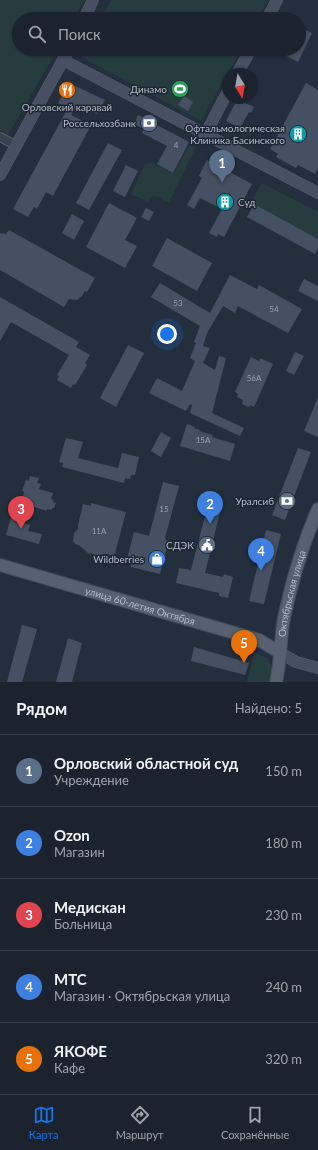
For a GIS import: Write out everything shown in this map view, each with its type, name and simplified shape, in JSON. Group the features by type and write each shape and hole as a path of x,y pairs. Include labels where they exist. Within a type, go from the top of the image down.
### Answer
{"main road":[{"name":"Октябрьская улица","path":"276,682 284,618 295,574 318,509"},
{"name":"улица 60-летия Октября","path":"0,565 259,640 279,652"}],"street":[{"path":"88,12 94,0"},
{"path":"270,12 277,0"},
{"path":"0,176 65,56"},
{"path":"240,68 246,56"},
{"path":"63,60 205,135 318,192"},
{"path":"205,135 222,102"},
{"path":"0,136 17,146"},
{"path":"279,652 296,662 318,668"}],"green space":[{"path":"0,0 84,0 78,12 12,12 12,56 54,56 8,135 0,130"},
{"path":"111,0 268,0 261,12 105,12"},
{"name":"Динамо","path":"82,56 237,56 230,68 222,68 222,83 201,121"},
{"path":"190,144 196,147 169,202 164,201 160,197 153,196 148,202 131,194 145,164 152,163 174,174"},
{"path":"262,183 318,212 318,239 251,202"},
{"path":"254,653 268,658 273,672 271,682 247,682"}],"building":[{"path":"306,30 312,33 306,45"},
{"path":"287,56 301,56 298,62"},
{"path":"69,83 105,100 97,114 78,104 71,115 91,125 53,196 46,192 37,209 34,207 28,217 13,209 68,108 58,103"},
{"name":"Офтальмологическая Клиника Басинского","path":"306,83 318,90 318,168 315,174 298,165 296,168 276,157 278,154 270,149"},
{"path":"184,96 193,102 188,111 178,105"},
{"path":"235,104 247,104 254,107 251,113 249,112 240,128 226,121"},
{"path":"138,115 189,142 173,173 157,164 167,146 142,133 144,129 134,124"},
{"path":"108,143 122,150 89,210 76,203"},
{"name":"Суд","path":"207,160 252,184 224,237 218,234 217,237 209,233 222,209 200,198 194,209 187,205 202,178 199,176"},
{"path":"126,165 138,171 125,197 113,191"},
{"path":"109,203 137,218 125,240 137,246 125,268 86,247"},
{"path":"254,204 318,239 318,248 315,254 247,217"},
{"path":"146,208 154,212 149,221 141,217"},
{"path":"72,214 84,221 74,240 62,233"},
{"path":"9,230 95,278 87,292 85,291 77,300 69,299 64,307 0,270 0,233 6,234"},
{"path":"167,238 212,263 197,291 152,266"},
{"path":"230,275 257,289 259,285 302,309 288,333 238,306 235,313 223,306 207,333 203,346 210,348 203,363 215,370 219,356 226,358 212,413 244,428 240,436 190,413 192,405 190,404 186,411 149,393 157,378 182,391 195,361 190,358 196,343 194,342 200,326 151,297 160,283 210,313"},
{"path":"304,279 318,286 318,301 298,291"},
{"path":"0,297 79,342 76,347 90,355 85,363 87,365 75,385 73,384 71,388 57,380 59,376 57,375 69,355 11,322 0,341"},
{"path":"128,345 144,353 116,407 100,398"},
{"path":"295,352 304,356 294,375 286,371"},
{"path":"251,357 259,361 260,358 273,364 254,407 250,405 249,407 242,404 243,400 237,397 238,394 235,392"},
{"path":"318,397 318,437 304,431"},
{"path":"187,424 195,427 194,428 200,430 199,431 213,435 212,437 235,444 230,461 180,446"},
{"path":"161,432 171,438 161,457 151,451"},
{"path":"66,438 83,442 78,458 118,468 122,453 139,457 135,475 131,475 130,479 125,478 124,483 62,467 63,463 59,462"},
{"path":"298,448 311,452 285,520 272,515"},
{"path":"30,476 39,478 37,483 41,484 39,489 53,493 51,499 56,503 52,510 47,509 47,511 28,505 28,503 24,501 24,492 22,491 26,480 29,481"},
{"path":"163,482 179,486 165,538 168,543 160,574 131,567 129,560 127,559 134,532 149,536"},
{"path":"210,497 223,500 205,573 223,577 224,574 233,577 228,598 219,596 219,593 176,583 179,568 191,570"},
{"path":"91,503 126,512 114,557 108,554 96,555 88,553 73,541 74,533 78,529 83,504 91,506"},
{"path":"12,513 25,517 23,523 30,525 28,531 42,534 39,544 6,535"},
{"path":"266,530 281,534 264,604 249,601"},
{"path":"22,625 37,629 22,682 7,682"},
{"path":"68,638 82,643 72,682 56,682"},
{"path":"194,647 249,663 245,675 191,661"}],"place":[{"name":"Динамо","path":"180,89"},
{"name":"Орловский каравай","path":"67,90"},
{"name":"Россельхозбанк","path":"149,123"},
{"name":"Офтальмологическая Клиника Басинского","path":"298,134"},
{"name":"Орловский областной суд","path":"222,183"},
{"name":"Суд","path":"225,202"},
{"name":"Уралсиб","path":"287,501"},
{"name":"Ozon","path":"210,524"},
{"name":"Медискан","path":"21,529"},
{"name":"СДЭК","path":"207,545"},
{"name":"Wildberries","path":"157,559"},
{"name":"МТС","path":"261,571"},
{"name":"ЯКОФЕ","path":"244,663"}]}
